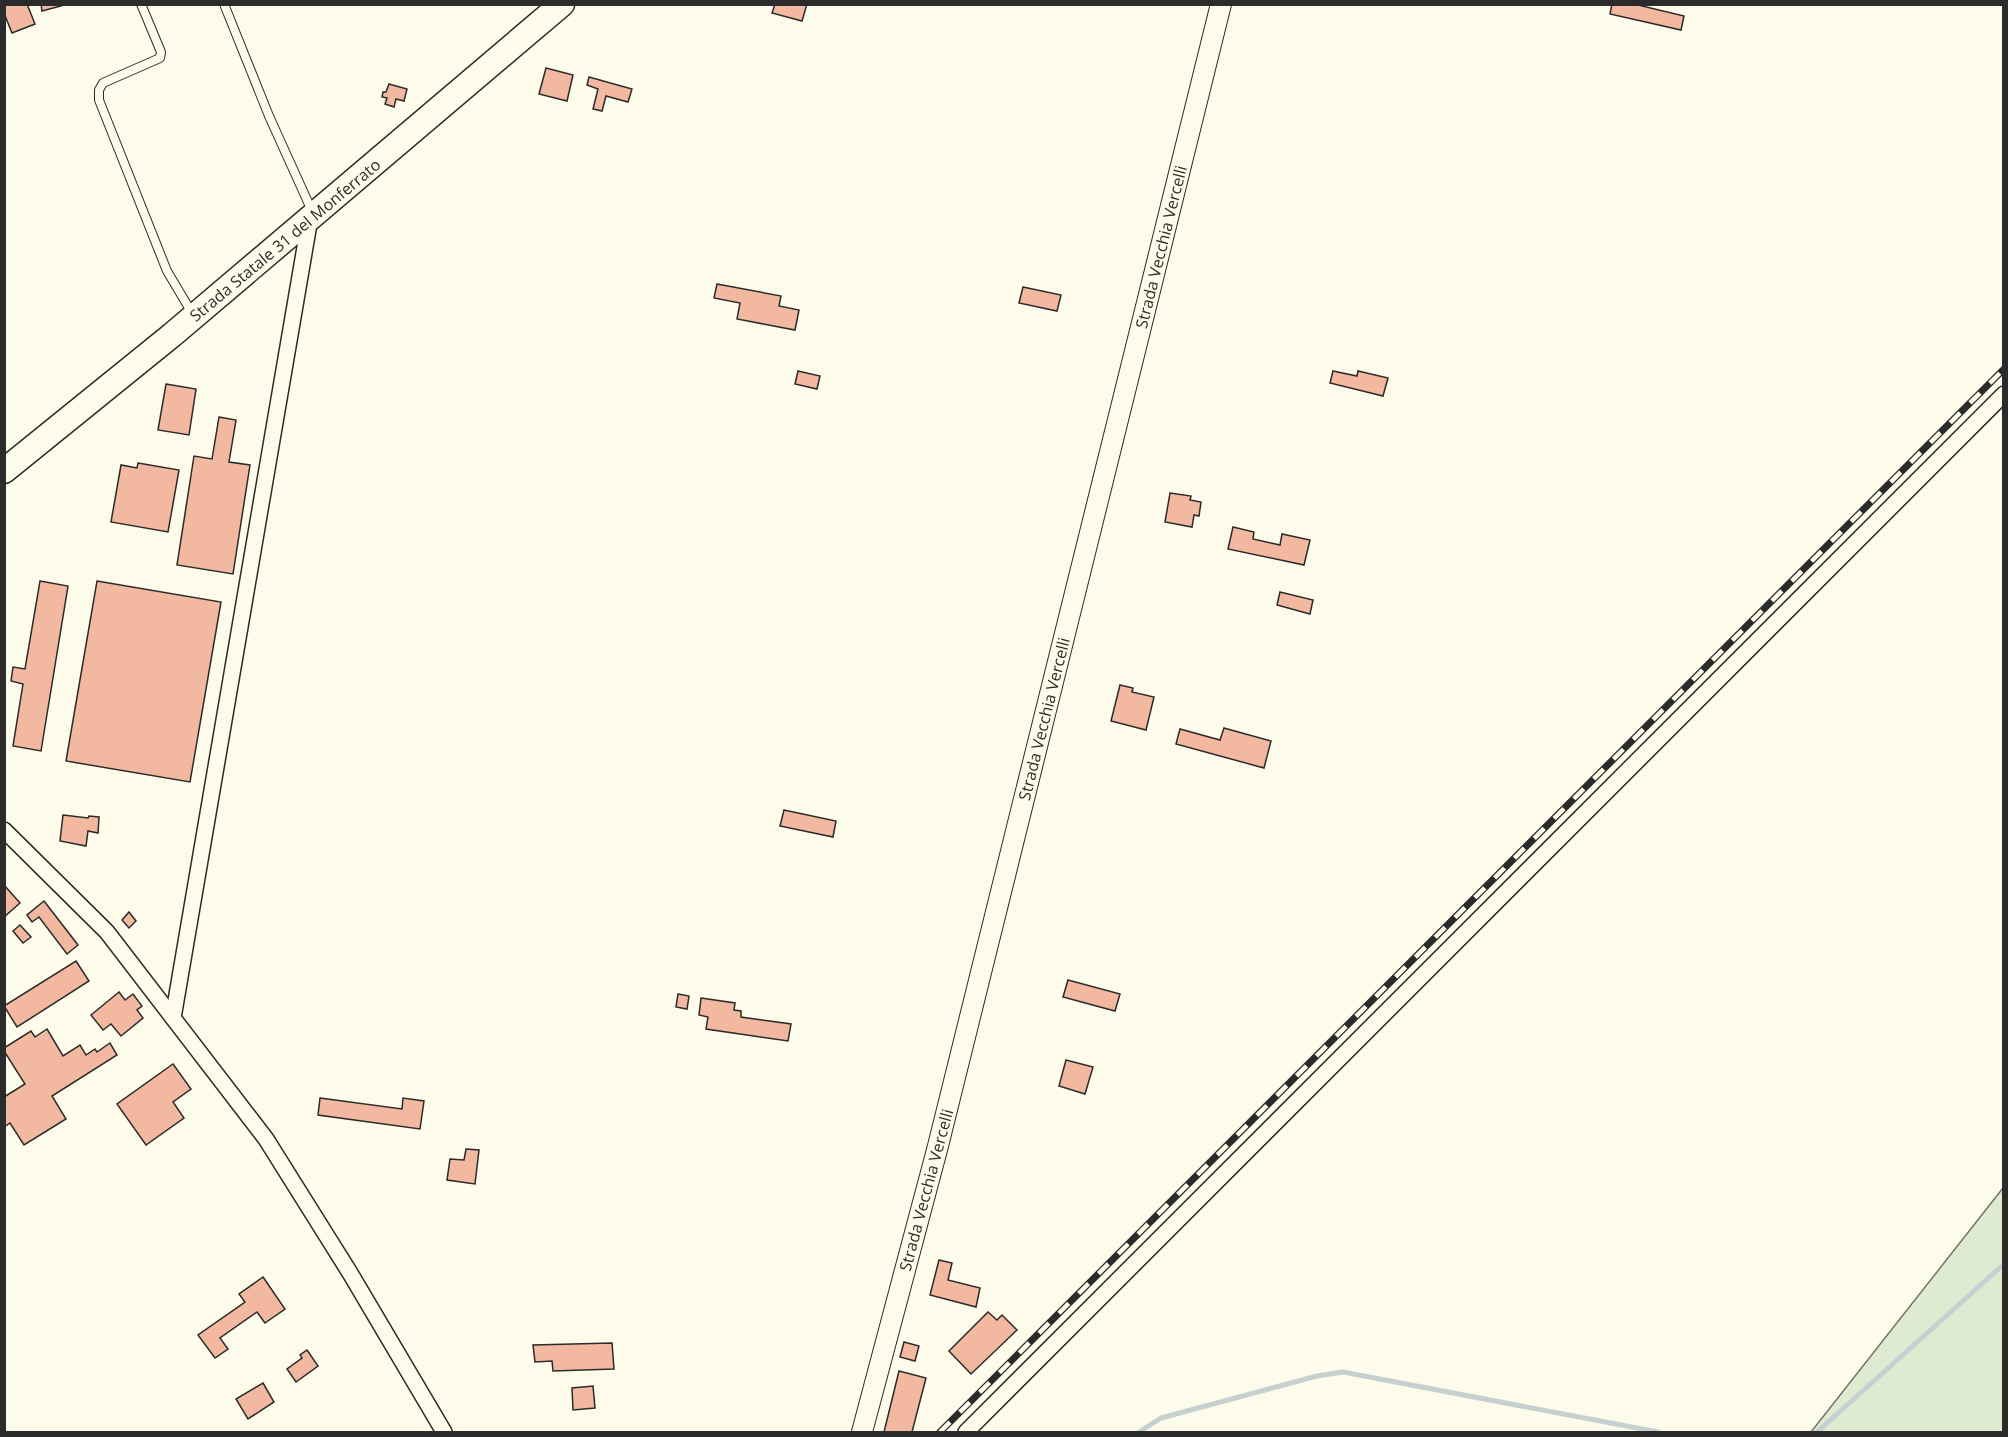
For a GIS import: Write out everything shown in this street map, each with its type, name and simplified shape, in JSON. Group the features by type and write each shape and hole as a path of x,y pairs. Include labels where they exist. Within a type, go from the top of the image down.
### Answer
{"main road":[{"name":"Strada Statale 31 del Monferrato","path":"4,471 194,317 562,4"}],"street":[{"name":"Strada Vecchia Vercelli","path":"862,1432 943,1124 1221,4"},
{"path":"173,1018 312,217"},
{"path":"966,1432 2004,394"},
{"path":"4,830 108,932 266,1139 350,1273 444,1432"}],"lane":[{"path":"141,4 161,52 160,58 103,83 99,90 99,100 167,271 194,317"},
{"path":"224,4 312,217"}],"green space":[{"path":"2003,1188 2003,1432 1811,1432"}],"building":[{"path":"4,4 27,4 35,24 12,33 4,13"},
{"path":"41,4 68,4 42,11"},
{"path":"775,4 807,4 802,21 772,13"},
{"path":"1612,4 1634,4 1684,16 1681,30 1610,14"},
{"path":"546,68 573,75 567,101 539,94"},
{"path":"589,77 632,89 628,102 606,96 602,111 593,109 598,89 587,85"},
{"path":"389,84 407,89 404,101 396,99 394,107 385,104 387,98 382,97"},
{"path":"717,284 781,296 779,306 799,310 795,330 737,319 740,303 714,298"},
{"path":"1023,287 1061,295 1057,311 1019,303"},
{"path":"798,371 820,376 817,389 795,384"},
{"path":"1333,371 1357,376 1358,371 1388,378 1383,396 1330,383"},
{"path":"166,384 196,389 189,435 158,430"},
{"path":"219,417 236,420 229,462 250,465 233,574 177,565 194,456 212,459"},
{"path":"138,463 179,470 168,532 111,522 121,465 137,468"},
{"path":"1170,493 1191,496 1190,500 1201,502 1199,516 1194,515 1192,527 1165,522"},
{"path":"1233,527 1254,532 1253,539 1280,545 1282,534 1310,540 1304,565 1228,549"},
{"path":"40,581 68,586 41,751 13,746 23,684 11,681 13,667 25,669"},
{"path":"97,581 221,602 190,782 66,761"},
{"path":"1280,592 1313,600 1310,614 1277,605"},
{"path":"1120,685 1133,688 1132,692 1154,697 1146,730 1111,721"},
{"path":"1224,728 1271,741 1264,768 1176,744 1180,729 1220,740"},
{"path":"784,810 836,821 833,837 780,826"},
{"path":"63,815 99,817 98,833 88,831 86,846 60,841"},
{"path":"4,885 20,903 4,917"},
{"path":"44,901 78,945 67,954 39,917 32,922 27,915"},
{"path":"129,912 136,921 129,928 122,920"},
{"path":"20,925 31,937 23,943 13,931"},
{"path":"76,961 89,981 17,1027 4,1006"},
{"path":"1068,980 1120,994 1115,1011 1063,997"},
{"path":"119,992 125,1000 133,994 142,1006 137,1010 143,1018 121,1036 111,1024 103,1030 91,1015"},
{"path":"678,994 689,996 687,1009 676,1007"},
{"path":"701,998 735,1003 734,1010 741,1011 741,1017 791,1024 788,1041 706,1029 708,1017 699,1015"},
{"path":"47,1029 63,1056 80,1045 86,1055 95,1049 97,1052 110,1043 117,1055 52,1096 66,1119 24,1145 10,1123 4,1127 4,1097 25,1084 4,1048 31,1031 35,1037"},
{"path":"1066,1060 1093,1067 1085,1094 1059,1086"},
{"path":"173,1064 191,1089 173,1102 184,1118 146,1145 117,1104"},
{"path":"320,1098 402,1109 403,1098 424,1101 420,1129 318,1115"},
{"path":"466,1149 479,1150 475,1184 447,1180 450,1159 464,1160"},
{"path":"939,1260 952,1263 948,1280 980,1288 976,1307 930,1295"},
{"path":"263,1277 285,1309 265,1323 257,1312 220,1338 228,1349 215,1358 198,1335 245,1302 239,1294"},
{"path":"988,1312 997,1320 1002,1315 1017,1330 971,1374 949,1351"},
{"path":"904,1342 919,1346 915,1361 900,1357"},
{"path":"612,1343 614,1369 553,1371 552,1361 535,1362 533,1345"},
{"path":"307,1350 318,1366 296,1382 287,1369 302,1358 300,1355"},
{"path":"899,1371 926,1378 912,1432 884,1432"},
{"path":"263,1383 274,1402 248,1419 236,1399"},
{"path":"593,1386 595,1408 573,1410 572,1388"}],"waterway":[{"path":"1817,1432 2004,1264"},
{"path":"1139,1432 1161,1418 1317,1376 1343,1372 1658,1432"}],"railway":[{"path":"940,1432 2004,369"}]}
